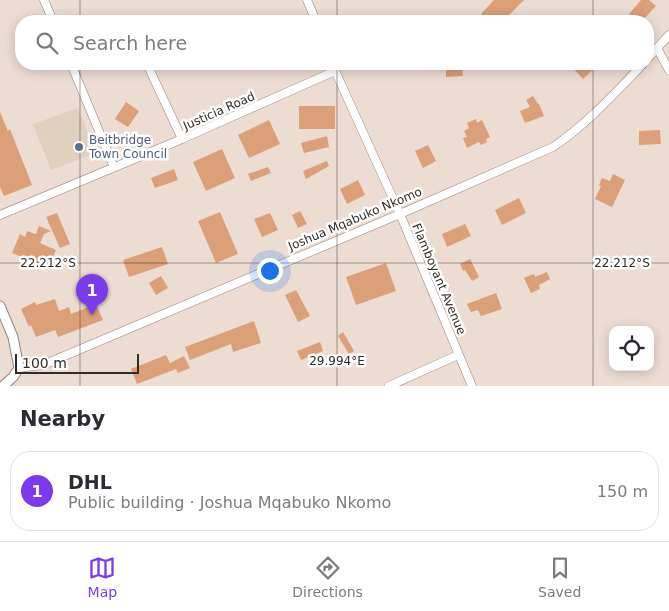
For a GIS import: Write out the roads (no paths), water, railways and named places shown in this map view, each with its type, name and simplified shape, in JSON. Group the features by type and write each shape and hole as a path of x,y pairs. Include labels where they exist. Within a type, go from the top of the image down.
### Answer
{"street":[{"path":"44,0 50,15"},
{"path":"308,0 314,15"},
{"path":"654,51 669,36"},
{"path":"657,48 669,70"},
{"path":"74,70 114,167"},
{"path":"151,70 182,139"},
{"name":"Justicia Road","path":"0,215 182,139 328,70"},
{"name":"Flamboyant Avenue","path":"335,70 400,214 472,386"},
{"name":"Joshua Mqabuko Nkomo","path":"19,368 44,365 400,214 552,147 593,116 637,70"},
{"path":"0,306 13,337 19,368 3,386"},
{"path":"389,386 458,355"}],"place":[{"name":"Beitbridge Town Council","path":"79,147"},
{"name":"DHL","path":"92,315"}]}
